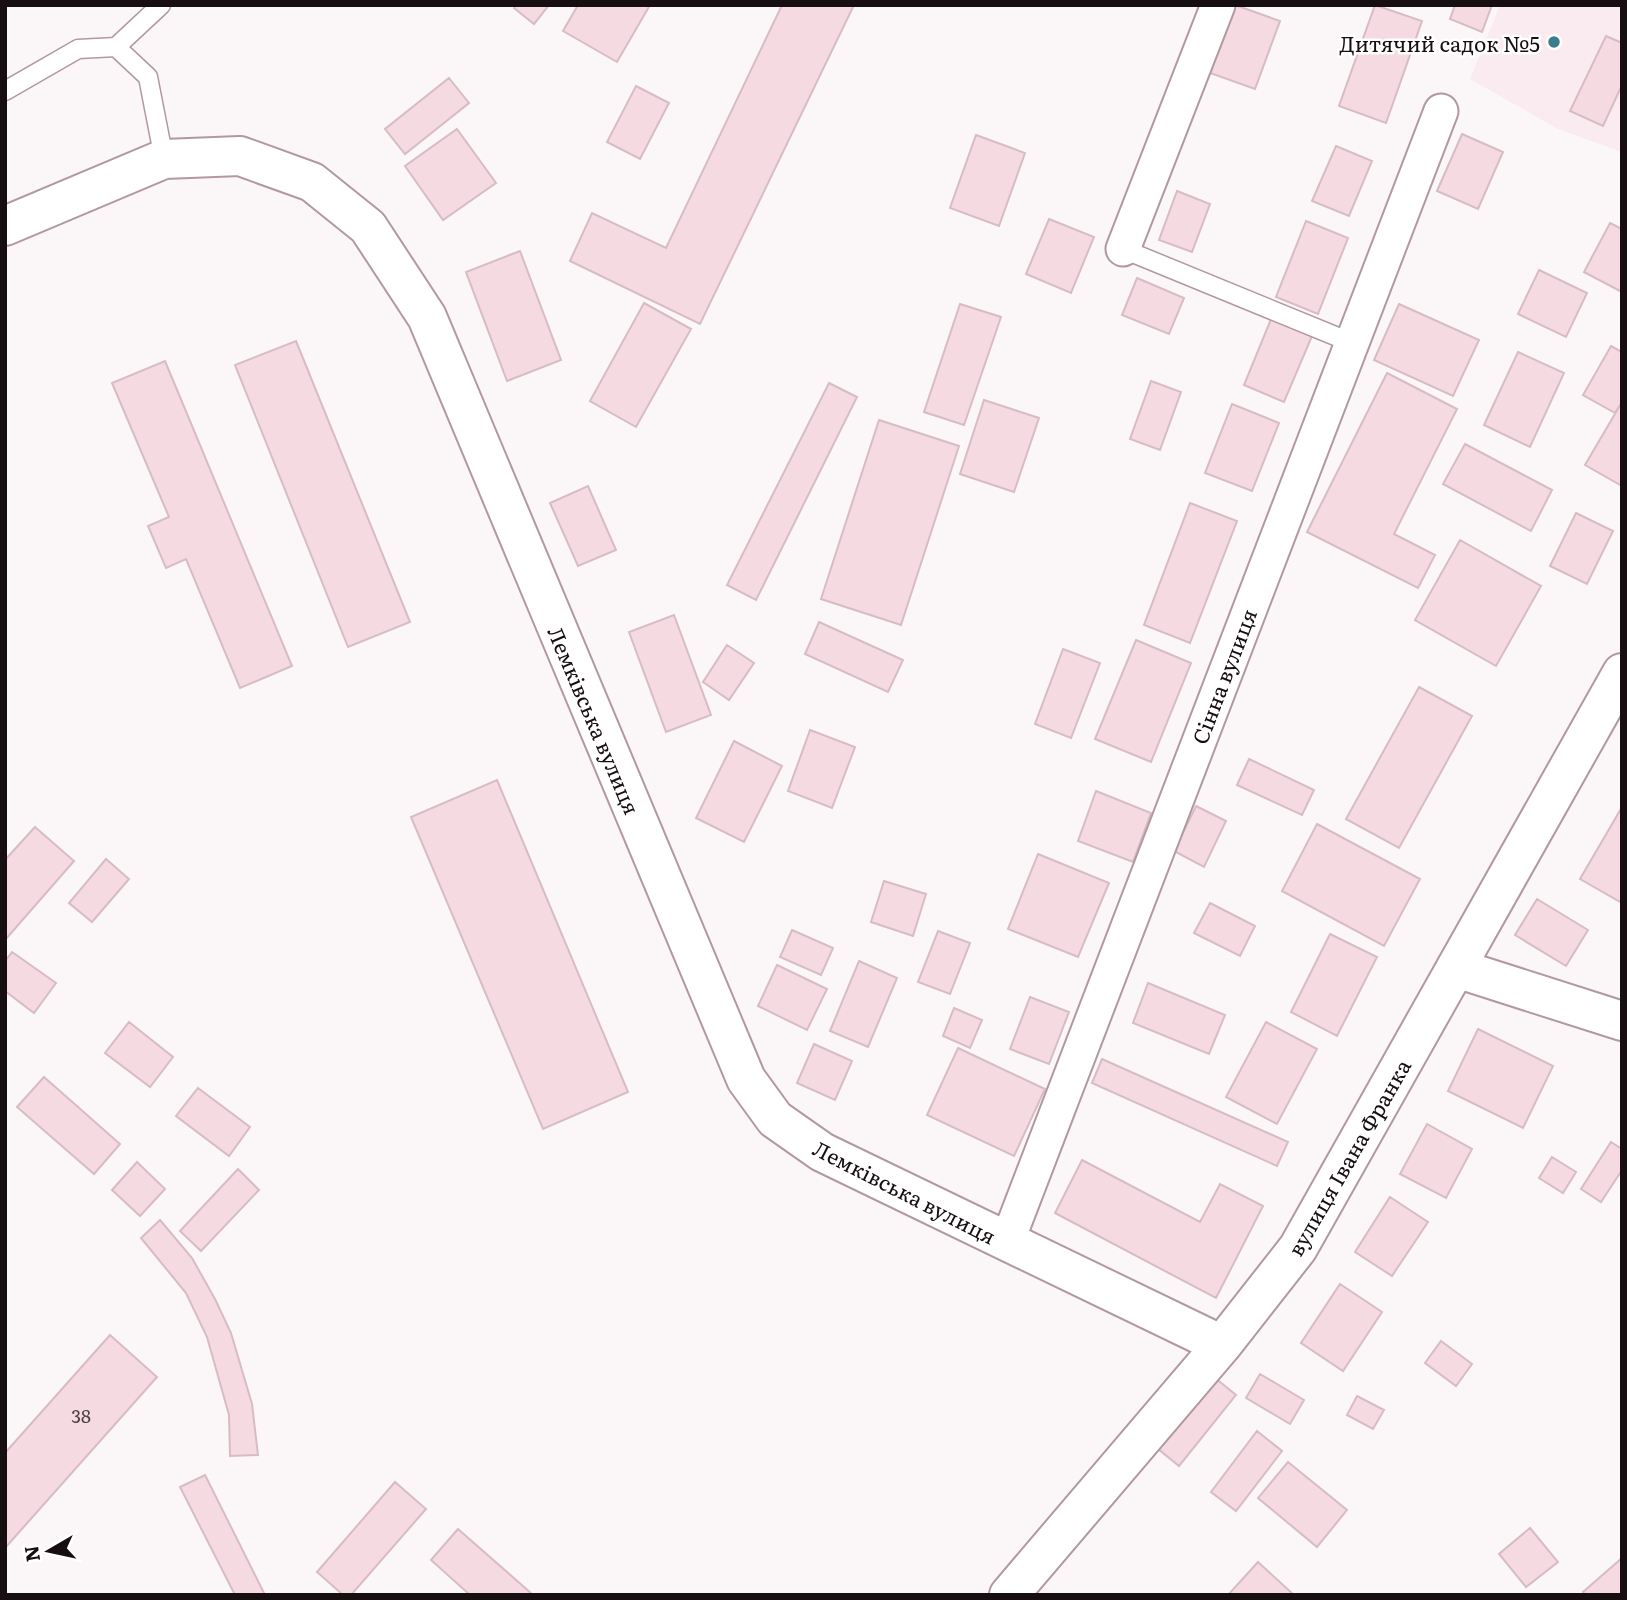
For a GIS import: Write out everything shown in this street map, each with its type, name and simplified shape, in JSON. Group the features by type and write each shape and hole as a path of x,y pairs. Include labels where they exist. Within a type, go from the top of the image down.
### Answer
{"main road":[{"name":"Лемківська вулиця","path":"5,226 164,159 240,156 312,182 368,227 427,317 746,1079 775,1119 822,1152 1222,1345"},
{"name":"вулиця Івана Франка","path":"1009,1595 1222,1345 1298,1248 1622,674"},
{"path":"1456,968 1622,1021"}],"street":[{"path":"1123,248 1218,5"},
{"name":"Сінна вулиця","path":"1007,1242 1350,342 1441,111"}],"lane":[{"path":"5,92 78,49 116,47 161,5"},
{"path":"116,47 148,77 164,159"},
{"path":"1123,248 1350,342"}],"shaded area":[{"name":"Дитячий садок №5","path":"1500,5 1622,5 1622,152 1558,129 1470,79"}],"building":[{"path":"516,5 549,5 534,24 514,8"},
{"path":"578,5 650,5 617,62 563,31"},
{"path":"782,5 854,5 700,324 570,261 592,213 666,248"},
{"path":"1235,5 1280,21 1255,89 1210,73"},
{"path":"1375,5 1422,21 1386,123 1339,106"},
{"path":"1455,5 1492,5 1482,32 1450,19"},
{"path":"1606,36 1622,43 1622,85 1603,126 1570,111"},
{"path":"449,78 469,103 405,154 385,129"},
{"path":"636,86 669,103 640,159 607,142"},
{"path":"457,129 496,183 443,220 405,166"},
{"path":"1462,134 1503,152 1478,209 1437,191"},
{"path":"976,135 1025,153 999,226 950,208"},
{"path":"1336,146 1372,161 1349,216 1312,201"},
{"path":"1177,191 1210,204 1192,252 1159,240"},
{"path":"1049,219 1094,237 1071,293 1026,274"},
{"path":"1306,221 1348,238 1318,314 1276,297"},
{"path":"1610,223 1622,229 1622,292 1584,272"},
{"path":"520,251 561,360 507,381 466,272"},
{"path":"1539,270 1587,293 1566,337 1518,314"},
{"path":"1137,278 1184,298 1169,334 1122,315"},
{"path":"644,303 691,329 636,427 590,401"},
{"path":"960,304 1001,317 964,425 924,412"},
{"path":"1399,304 1479,340 1453,396 1374,360"},
{"path":"1271,319 1312,336 1284,402 1244,385"},
{"path":"296,341 410,622 348,647 235,365"},
{"path":"1611,346 1622,352 1622,402 1615,413 1583,395"},
{"path":"1518,352 1564,373 1530,447 1484,425"},
{"path":"165,361 292,666 240,688 186,559 166,568 148,526 169,517 112,383"},
{"path":"1387,373 1457,409 1394,534 1435,555 1418,588 1307,532"},
{"path":"1151,381 1181,392 1160,450 1130,439"},
{"path":"829,383 857,397 756,600 727,585"},
{"path":"984,400 1039,418 1014,492 960,474"},
{"path":"1622,402 1622,486 1585,465"},
{"path":"1232,404 1279,423 1252,491 1205,473"},
{"path":"879,420 959,446 901,625 821,599"},
{"path":"1465,444 1552,490 1531,531 1443,484"},
{"path":"588,486 616,550 578,566 550,503"},
{"path":"1190,503 1237,521 1190,643 1144,625"},
{"path":"1576,513 1613,531 1587,584 1550,566"},
{"path":"1460,540 1541,586 1496,666 1415,620"},
{"path":"674,615 711,715 666,732 629,632"},
{"path":"819,622 903,660 888,692 805,654"},
{"path":"1136,640 1191,663 1151,762 1095,739"},
{"path":"727,645 754,663 729,700 703,682"},
{"path":"1063,649 1100,663 1071,738 1035,724"},
{"path":"1419,687 1472,716 1399,848 1346,819"},
{"path":"810,730 855,747 832,808 788,791"},
{"path":"734,741 782,766 744,842 696,818"},
{"path":"1249,759 1314,790 1302,815 1237,785"},
{"path":"497,780 628,1092 543,1129 411,817"},
{"path":"1096,791 1151,813 1133,862 1078,841"},
{"path":"1196,806 1226,821 1204,867 1174,851"},
{"path":"1622,807 1622,903 1580,879"},
{"path":"1317,824 1420,879 1384,946 1282,891"},
{"path":"35,827 74,861 5,940 5,860"},
{"path":"1038,854 1109,883 1078,957 1008,929"},
{"path":"106,859 129,879 92,922 69,903"},
{"path":"884,881 926,894 913,936 871,922"},
{"path":"1537,899 1588,930 1566,966 1515,935"},
{"path":"1210,903 1255,926 1240,956 1194,933"},
{"path":"792,930 833,948 821,975 780,957"},
{"path":"938,931 970,943 950,994 918,982"},
{"path":"1330,934 1377,957 1337,1036 1291,1012"},
{"path":"12,952 56,983 34,1013 5,991 5,961"},
{"path":"859,961 897,978 868,1047 830,1031"},
{"path":"777,965 827,989 807,1030 758,1006"},
{"path":"1148,983 1225,1015 1209,1054 1133,1023"},
{"path":"1030,997 1069,1012 1049,1064 1010,1049"},
{"path":"954,1008 982,1020 970,1048 943,1036"},
{"path":"129,1022 173,1057 150,1087 105,1053"},
{"path":"1266,1022 1317,1049 1277,1124 1226,1097"},
{"path":"1478,1029 1553,1066 1523,1128 1448,1091"},
{"path":"814,1044 852,1061 835,1100 797,1083"},
{"path":"958,1048 1045,1089 1014,1156 927,1115"},
{"path":"1102,1059 1288,1142 1277,1166 1092,1083"},
{"path":"44,1077 120,1144 94,1174 17,1107"},
{"path":"198,1088 250,1127 229,1156 176,1116"},
{"path":"1427,1124 1472,1149 1446,1198 1400,1174"},
{"path":"1611,1142 1622,1149 1622,1170 1601,1202 1581,1189"},
{"path":"1552,1157 1576,1172 1563,1193 1539,1178"},
{"path":"1082,1160 1200,1222 1220,1184 1263,1206 1216,1298 1055,1213"},
{"path":"137,1162 165,1189 140,1216 112,1190"},
{"path":"238,1169 259,1190 201,1251 180,1231"},
{"path":"1390,1197 1428,1222 1392,1276 1355,1252"},
{"path":"160,1220 192,1258 231,1333 252,1404 258,1455 230,1456 229,1415 207,1337 186,1293 141,1238"},
{"path":"1340,1284 1382,1312 1343,1371 1301,1343"},
{"path":"110,1335 157,1377 5,1548 5,1453"},
{"path":"1441,1341 1472,1364 1456,1386 1425,1363"},
{"path":"1209,1373 1236,1395 1179,1466 1152,1444"},
{"path":"1260,1374 1304,1400 1290,1424 1246,1398"},
{"path":"1357,1396 1384,1410 1373,1429 1347,1415"},
{"path":"1257,1431 1282,1451 1236,1511 1211,1492"},
{"path":"1288,1462 1347,1510 1317,1547 1258,1498"},
{"path":"205,1475 265,1595 235,1595 180,1487"},
{"path":"395,1482 426,1509 351,1595 343,1595 317,1572"},
{"path":"1530,1528 1558,1562 1526,1587 1499,1554"},
{"path":"458,1529 532,1594 470,1595 431,1560"},
{"path":"1622,1558 1622,1595 1585,1595 1583,1592"},
{"path":"1258,1562 1294,1595 1228,1595"}],"place":[{"name":"Дитячий садок №5","path":"1554,42"}]}
